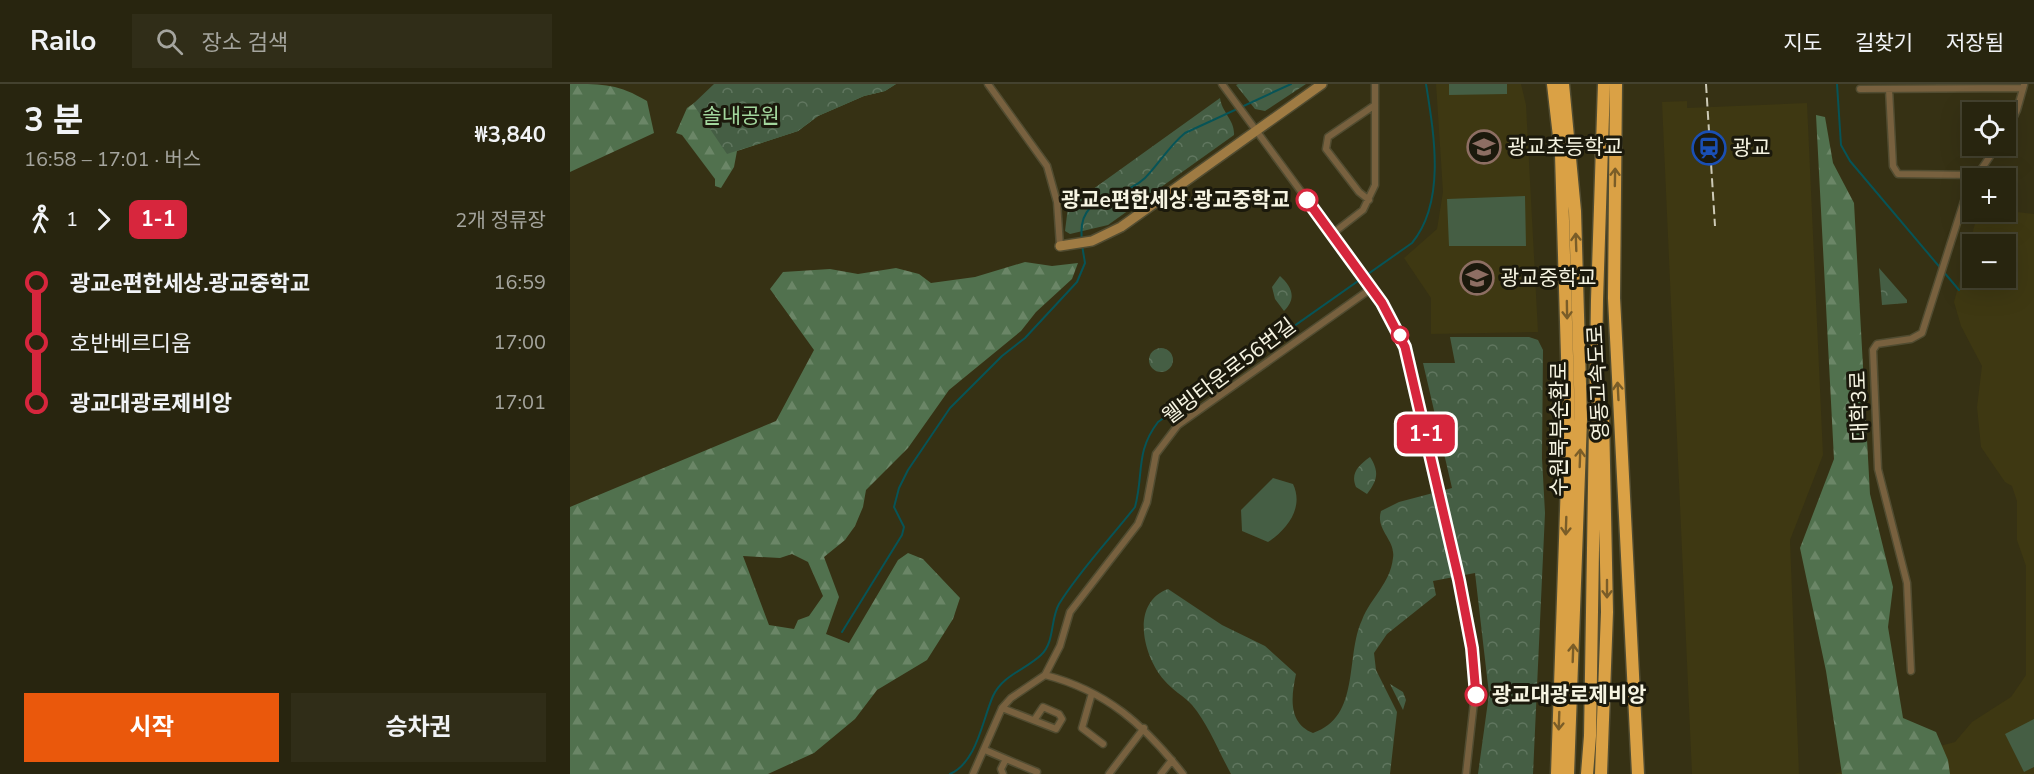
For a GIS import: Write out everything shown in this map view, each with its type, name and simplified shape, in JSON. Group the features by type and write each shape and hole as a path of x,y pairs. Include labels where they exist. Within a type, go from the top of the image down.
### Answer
{"highway":[{"name":"수원북부순환로","path":"1553,84 1562,154 1569,423 1557,774"},
{"name":"수원북부순환로","path":"1563,84 1574,200 1581,419 1568,774"},
{"name":"영동고속도로","path":"1587,774 1590,736 1597,300 1604,84"},
{"name":"영동고속도로","path":"1616,84 1614,298 1638,774"},
{"name":"영동고속도로","path":"1597,300 1605,451 1607,571 1601,774"},
{"name":"영동고속도로","path":"1633,680 1645,774"}],"street":[{"path":"988,84 1052,176 1057,202 1060,246 1073,246 1092,241 1121,227 1322,84"},
{"path":"1222,84 1372,288 1405,347 1438,486"},
{"path":"1332,234 1356,217 1369,200 1375,185 1375,84"},
{"path":"1860,89 2024,86 2016,107"},
{"path":"1889,89 1893,165 1898,174 1962,176"},
{"path":"1369,200 1359,192 1326,149 1326,144 1328,137 1376,105"},
{"name":"대학3로","path":"1911,671 1907,583 1878,470 1874,350 1877,344 1911,339 1922,333 1962,208"},
{"name":"웰빙타운로56번길","path":"972,774 985,750 1002,708 1011,698 1045,675 1060,646 1070,612 1138,524 1147,501 1156,454 1165,440 1178,425 1372,288"},
{"path":"1459,580 1476,684 1466,774"},
{"path":"1045,675 1071,682 1092,693 1144,728 1183,774"},
{"path":"1092,693 1082,728 1103,744"},
{"path":"1002,708 1035,719"},
{"path":"1109,774 1144,728"},
{"path":"985,750 1037,772 1036,774"},
{"path":"1003,774 1001,770 1006,759"},
{"path":"1161,774 1172,760"}],"shaded area":[{"name":"광교중학교","path":"1436,84 1521,84 1526,105 1538,332 1431,334 1431,298 1404,258 1437,229 1443,192"},
{"path":"1687,101 1687,108 1807,103 1823,455 1790,540 1799,774 1692,774 1662,102"},
{"path":"2016,212 2034,214 2034,774 1834,774 1955,742 1972,722 2011,697 2026,675 2026,566 2017,540 2017,501 2012,486 2005,482 1981,447 1977,407 1982,366 1961,326 1954,302 1962,272 1962,288 2016,288 2016,234 1972,234 1975,222 2016,222"}],"green space":[{"path":"570,84 611,86 628,91 647,101 654,133 570,172"},
{"name":"솔내공원","path":"714,84 896,84 885,91 864,96 818,116 798,131 727,154 693,104"},
{"name":"솔내공원","path":"896,84 885,91 864,96 818,116 798,131 737,151 734,167 721,188 715,186 715,179 682,135 676,133 687,108 703,97"},
{"path":"1306,84 1265,111 1255,109 1236,85"},
{"path":"1449,84 1507,84 1507,94 1449,95"},
{"path":"1220,98 1233,125 1234,135 1108,225 1070,234 1065,231 1068,207"},
{"path":"1816,115 1825,117 1833,163 1854,203 1870,494 1893,587 1888,627 1903,718 1936,732 1948,760 1950,774 1842,774 1826,671 1800,548 1834,459"},
{"path":"1525,196 1526,246 1449,246 1447,199"},
{"path":"1025,262 1052,266 1078,263 1072,279 1036,312 1021,331 949,390 908,448 866,490 863,507 855,526 845,540 824,557 839,597 826,634 849,643 898,560 908,553 923,559 960,598 953,619 927,660 877,690 855,719 814,753 768,774 570,774 570,507 776,421 814,350 770,289 783,272 830,269 858,274 896,268 919,274 931,283 975,277","holes":["792,554 808,562 823,596 809,616 798,620 794,629 769,625 743,556 780,558"]},
{"path":"1879,268 1907,300 1907,303 1882,305"},
{"path":"1280,276 1288,284 1292,297 1284,311 1275,299 1272,287"},
{"path":"1450,337 1529,337 1538,340 1543,350 1542,458 1545,513 1533,774 1478,774 1489,694 1475,573 1433,581 1436,595 1387,634 1374,653 1376,670 1397,712 1390,774 1231,774 1198,713 1164,680 1150,658 1144,631 1144,618 1148,606 1156,596 1168,589 1222,625 1265,646 1296,674 1293,708 1299,723 1313,733 1328,725 1339,714 1345,700 1362,620 1391,567 1392,546 1381,524 1381,511 1399,502 1452,488 1423,363 1455,363"},
{"path":"1161,348 1166,349 1172,355 1172,365 1166,371 1161,372 1156,371 1150,365 1149,360 1150,355 1156,349"},
{"path":"1370,457 1376,476 1367,494 1356,487 1354,478 1359,466"},
{"path":"1273,478 1293,484 1297,501 1288,524 1268,542 1242,531 1241,510"},
{"path":"1390,684 1403,692 1406,700 1403,710"},
{"path":"2034,719 2034,767 2024,772 2005,734"}],"waterway":[{"path":"1082,240 1082,224 1086,213 1093,205 1124,191 1145,178 1185,133 1291,84"},
{"path":"950,774 959,768 973,751 997,689 1045,650 1056,610 1067,591 1135,507 1143,453 1158,422 1412,243 1423,226 1430,208 1435,167 1426,84"},
{"path":"1837,84 1841,145 1850,161 1959,290"},
{"path":"842,632 902,535 904,527 894,507 899,488 908,470 950,408 1002,356 1025,338 1077,282 1085,263 1082,245"}],"tunnel":[{"path":"1438,486 1459,580"}],"railway":[{"path":"1706,84 1715,226"}],"bus line":[{"name":"1-1","path":"1307,200 1372,288 1405,347 1459,580 1472,648 1476,695"}],"place":[{"name":"광교초등학교","path":"1484,147"},
{"name":"광교","path":"1709,148"},
{"name":"광교e편한세상.광교중학교","path":"1307,200"},
{"name":"광교중학교","path":"1477,278"},
{"name":"광교대광로제비앙","path":"1476,695"}]}
